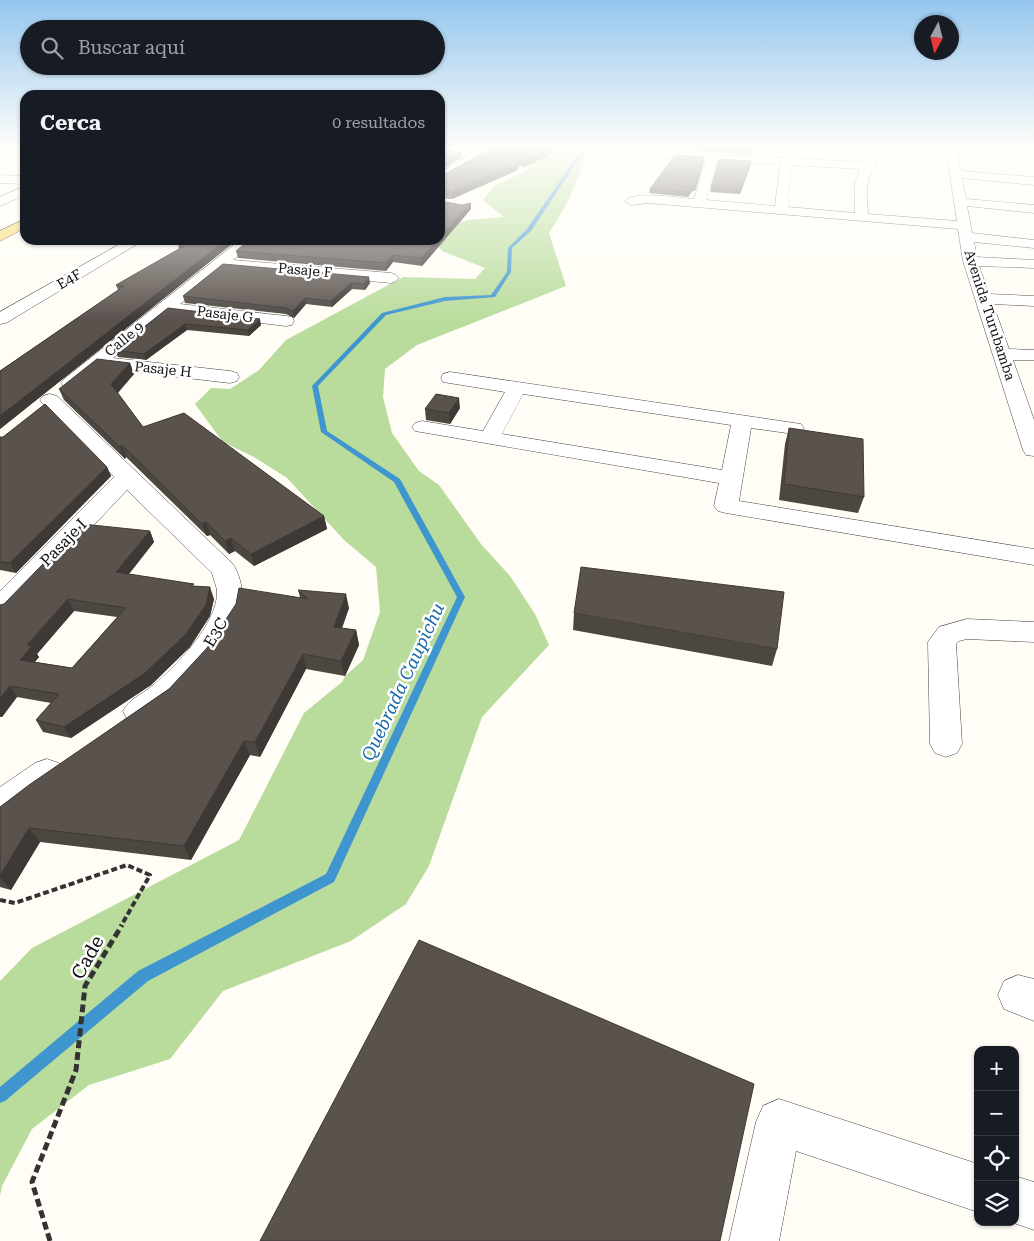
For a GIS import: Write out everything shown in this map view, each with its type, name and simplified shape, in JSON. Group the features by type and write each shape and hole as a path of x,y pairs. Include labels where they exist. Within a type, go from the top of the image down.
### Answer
{"main road":[{"path":"0,225 20,214"},
{"path":"0,237 20,226"}],"street":[{"path":"734,206 964,227 1034,244"},
{"path":"781,206 781,210"},
{"path":"862,206 862,217"},
{"name":"Avenida Turubamba","path":"961,206 970,261 1001,354 1029,422 1034,450"},
{"path":"1001,206 1034,209"},
{"path":"964,227 981,220"},
{"name":"E4F","path":"0,319 128,245"},
{"name":"Calle 9","path":"43,406 243,245"},
{"path":"970,261 1034,264"},
{"name":"Pasaje F","path":"220,263 391,278"},
{"path":"982,298 1034,301"},
{"name":"Pasaje G","path":"165,307 286,321"},
{"path":"1001,354 1034,355"},
{"name":"Pasaje H","path":"96,362 230,377"},
{"path":"450,378 794,428"},
{"path":"489,438 517,387"},
{"name":"E3C","path":"43,406 127,478 224,570 230,592 225,618 201,655 163,694 114,728"},
{"path":"742,420 726,506 1034,557"},
{"path":"422,428 731,478"},
{"name":"Pasaje I","path":"0,608 127,478"},
{"path":"946,744 942,642 949,634 967,629 1034,632"},
{"path":"0,806 65,761"},
{"path":"754,1241 779,1122 974,1187"},
{"path":"1019,1201 1034,1206"}],"path":[{"name":"Cade","path":"0,900 15,903 127,865 150,875 128,917 85,986 76,1070 32,1182 50,1241"}],"green space":[{"path":"490,206 565,206 549,233 566,286 417,345 385,369 383,397 392,433 419,471 439,485 481,544 510,576 535,614 549,645 482,717 429,866 406,904 351,941 223,991 170,1059 89,1085 32,1129 2,1186 0,1196 0,981 32,948 239,840 304,713 342,682 345,676 363,660 380,612 376,567 344,540 287,478 254,457 223,442 195,404 211,388 230,389 259,370 286,340 403,277 475,279 485,268 442,251 437,245 445,245 445,227 468,220 504,217"}],"building":[{"path":"445,206 468,206 445,232"},
{"path":"186,245 220,245 0,416 0,371 124,286 116,285"},
{"path":"243,245 433,245 421,258 393,255 386,263 236,251"},
{"path":"223,264 369,277 364,284 351,283 331,301 305,298 293,311 285,308 183,296"},
{"path":"168,308 260,319 248,330 185,324 144,354 115,350"},
{"path":"97,359 130,363 111,384 143,427 184,413 324,516 251,554 231,538 225,541 206,522 202,524 122,445 120,447 59,389"},
{"path":"436,394 459,398 449,413 425,409"},
{"path":"45,404 107,467 10,563 0,562 0,437 3,437"},
{"path":"789,428 863,439 864,497 784,484"},
{"path":"82,524 150,531 116,572 194,584 191,586 210,587 206,605 185,635 145,673 64,727 36,720 59,694 10,686 0,698 0,605 4,604","holes":["68,599 126,608 72,668 20,660 32,646 27,645"]},
{"path":"581,567 784,592 777,649 574,613"},
{"path":"239,588 308,599 298,590 346,594 334,627 356,630 341,661 303,654 255,742 244,741 184,846 29,828 0,876 0,807 169,689 207,648 236,604"},
{"path":"419,940 754,1084 720,1241 260,1241"}],"waterway":[{"name":"Quebrada Caupichu","path":"0,1096 143,976 330,878 461,597 397,481 324,432 315,386 384,314 445,299 493,296 509,272 510,248 529,230 545,206"}]}
